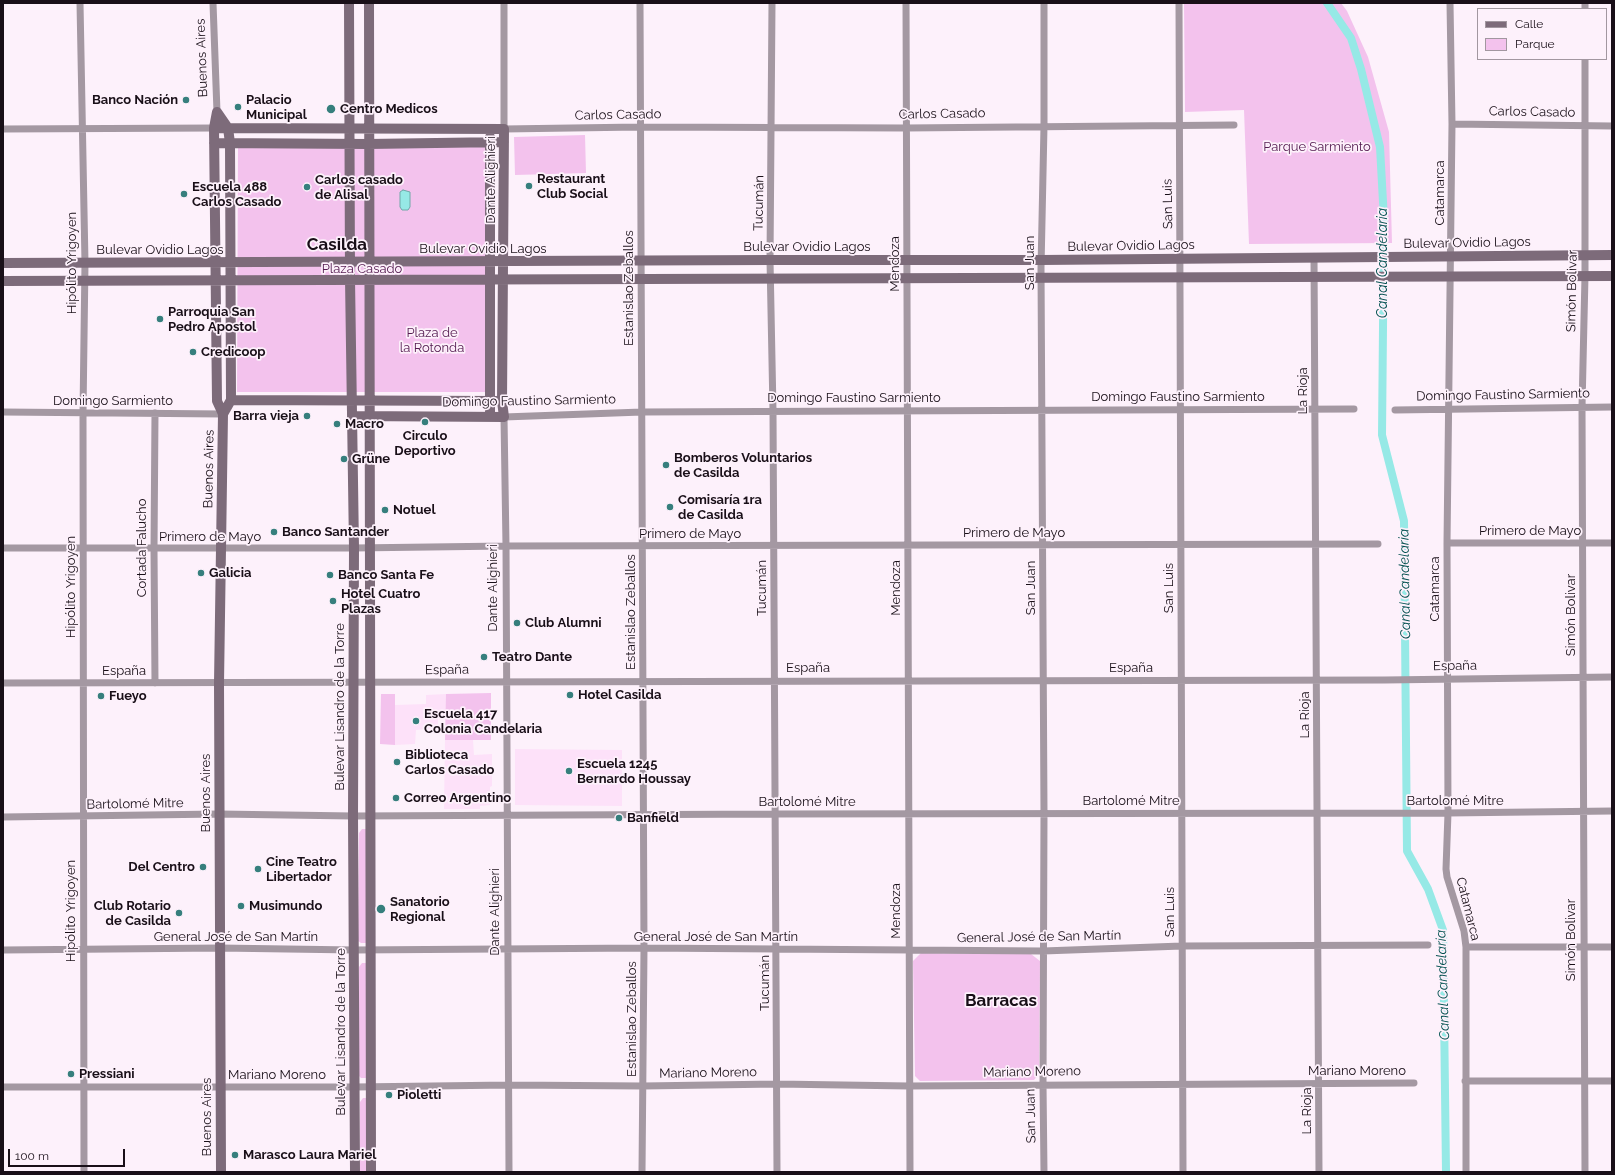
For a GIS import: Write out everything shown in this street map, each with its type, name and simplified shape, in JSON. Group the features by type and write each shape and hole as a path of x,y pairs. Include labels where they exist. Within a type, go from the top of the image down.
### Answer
{"main road":[{"name":"Bulevar Lisandro de la Torre","path":"349,3 350,279 354,548 353,816 355,1172"},
{"path":"368,3 371,1172"},
{"name":"Buenos Aires","path":"217,112 228,128 230,143 231,400 223,414"},
{"name":"Buenos Aires","path":"217,112 214,128 217,401 223,414 219,683 221,1172"},
{"name":"Carlos Casado","path":"214,128 504,129"},
{"name":"Dante Alighieri","path":"490,129 490,416"},
{"name":"Dante Alighieri","path":"504,129 502,401 504,417"},
{"path":"214,143 368,144 504,142"},
{"name":"Bulevar Ovidio Lagos","path":"3,263 1041,260 1368,258 1584,254 1612,255"},
{"path":"3,281 771,277 1612,276"},
{"name":"Domingo Faustino Sarmiento","path":"231,400 502,401"},
{"name":"Domingo Faustino Sarmiento","path":"353,416 504,417"}],"street":[{"name":"Hipólito Yrigoyen","path":"80,3 85,263 83,413 84,1172"},
{"name":"Buenos Aires","path":"213,3 217,112"},
{"name":"Dante Alighieri","path":"504,3 504,129"},
{"name":"Estanislao Zeballos","path":"640,3 639,127 644,815 642,1172"},
{"name":"Tucumán","path":"772,3 770,260 773,411 777,1172"},
{"name":"Mendoza","path":"906,3 909,680 908,950 910,1172"},
{"name":"San Juan","path":"1044,3 1044,126 1041,260 1044,1172"},
{"name":"San Luis","path":"1179,3 1178,126 1180,258 1183,1172"},
{"name":"Catamarca","path":"1450,3 1452,124 1447,543 1447,877 1464,931 1466,946 1466,1172"},
{"name":"Simón Bolivar","path":"1585,60 1586,125 1582,407 1585,1172"},
{"name":"Carlos Casado","path":"1452,124 1612,126"},
{"name":"Carlos Casado","path":"504,129 639,127 906,128 1234,125"},
{"name":"Carlos Casado","path":"3,128 82,130 214,128"},
{"name":"La Rioja","path":"1314,258 1319,1172"},
{"name":"Domingo Faustino Sarmiento","path":"1395,410 1449,408 1612,407"},
{"name":"Domingo Faustino Sarmiento","path":"504,417 642,412 1354,409"},
{"name":"Domingo Sarmiento","path":"3,412 223,414"},
{"name":"Cortada Falucho","path":"155,413 155,683"},
{"name":"Dante Alighieri","path":"504,417 507,681 509,1172"},
{"name":"Primero de Mayo","path":"1447,543 1612,542"},
{"name":"Primero de Mayo","path":"3,548 154,549 506,546 1378,544"},
{"name":"España","path":"3,683 370,683 507,681 1181,679 1385,680 1612,677"},
{"name":"Bartolomé Mitre","path":"3,817 219,814 370,816 1448,813 1612,811"},
{"name":"General José de San Martín","path":"3,950 220,948 370,950 644,948 1043,951 1182,946 1428,945"},
{"path":"1466,946 1612,947"},
{"path":"1465,1081 1612,1081"},
{"name":"Mariano Moreno","path":"3,1087 371,1087 508,1085 643,1086 777,1084 909,1086 1043,1084 1414,1083"}],"shaded area":[{"name":"Escuela 417 Colonia Candelaria","path":"446,694 446,713 438,713 438,728 416,730 415,744 395,745 395,705 426,704 426,695"},
{"path":"445,740 473,740 474,755 492,754 492,786 490,787 490,805 480,806 480,809 444,809"},
{"name":"Escuela 1245 Bernardo Houssay","path":"515,749 622,750 622,806 515,805"}],"green space":[{"name":"Parque Sarmiento","path":"1184,3 1341,3 1347,11 1368,57 1389,132 1392,243 1249,244 1244,110 1185,112"},
{"path":"585,135 586,173 515,175 514,137"},
{"name":"Plaza Casado","path":"238,146 487,146 487,392 237,392"},
{"path":"491,693 491,740 445,740 446,694"},
{"path":"381,694 395,694 395,745 380,744"},
{"path":"362,829 367,829 366,943 361,943 358,941 359,833"},
{"path":"921,953 1031,954 1040,961 1039,1074 1034,1080 920,1081 915,1076 913,961"},
{"path":"362,963 367,963 368,1074 366,1078 361,1078 358,1075 359,967"},
{"path":"363,1098 368,1098 370,1172 360,1172 360,1102"}],"water":[{"path":"403,190 410,192 410,207 408,210 402,210 400,207 400,192"}],"waterway":[{"name":"Canal Candelaria","path":"1327,3 1351,38 1361,69 1380,147 1384,220 1382,435 1404,521 1407,851 1428,889 1443,930 1446,1172"}],"place":[{"name":"Banco Nación","path":"186,100"},
{"name":"Palacio Municipal","path":"238,107"},
{"name":"Centro Medicos","path":"331,109"},
{"name":"Restaurant Club Social","path":"529,186"},
{"name":"Carlos casado de Alisal","path":"307,187"},
{"name":"Escuela 488 Carlos Casado","path":"184,194"},
{"name":"Parroquia San Pedro Apostol","path":"160,319"},
{"name":"Credicoop","path":"193,352"},
{"name":"Barra vieja","path":"307,416"},
{"name":"Circulo Deportivo","path":"425,422"},
{"name":"Macro","path":"337,424"},
{"name":"Grüne","path":"344,459"},
{"name":"Bomberos Voluntarios de Casilda","path":"666,465"},
{"name":"Comisaría 1ra de Casilda","path":"670,507"},
{"name":"Notuel","path":"385,510"},
{"name":"Banco Santander","path":"274,532"},
{"name":"Galicia","path":"201,573"},
{"name":"Banco Santa Fe","path":"330,575"},
{"name":"Hotel Cuatro Plazas","path":"333,601"},
{"name":"Club Alumni","path":"517,623"},
{"name":"Teatro Dante","path":"484,657"},
{"name":"Hotel Casilda","path":"570,695"},
{"name":"Fueyo","path":"101,696"},
{"name":"Escuela 417 Colonia Candelaria","path":"416,721"},
{"name":"Biblioteca Carlos Casado","path":"397,762"},
{"name":"Escuela 1245 Bernardo Houssay","path":"569,771"},
{"name":"Correo Argentino","path":"396,798"},
{"name":"Banfield","path":"619,818"},
{"name":"Del Centro","path":"203,867"},
{"name":"Cine Teatro Libertador","path":"258,869"},
{"name":"Musimundo","path":"241,906"},
{"name":"Sanatorio Regional","path":"381,909"},
{"name":"Club Rotario de Casilda","path":"179,913"},
{"name":"Pressiani","path":"71,1074"},
{"name":"Pioletti","path":"389,1095"},
{"name":"Marasco Laura Mariel","path":"235,1155"}],"district":[{"name":"Casilda","path":"337,245"},
{"name":"Barracas","path":"1001,1001"}],"park label":[{"name":"Plaza de la Rotonda","path":"432,340"}]}
